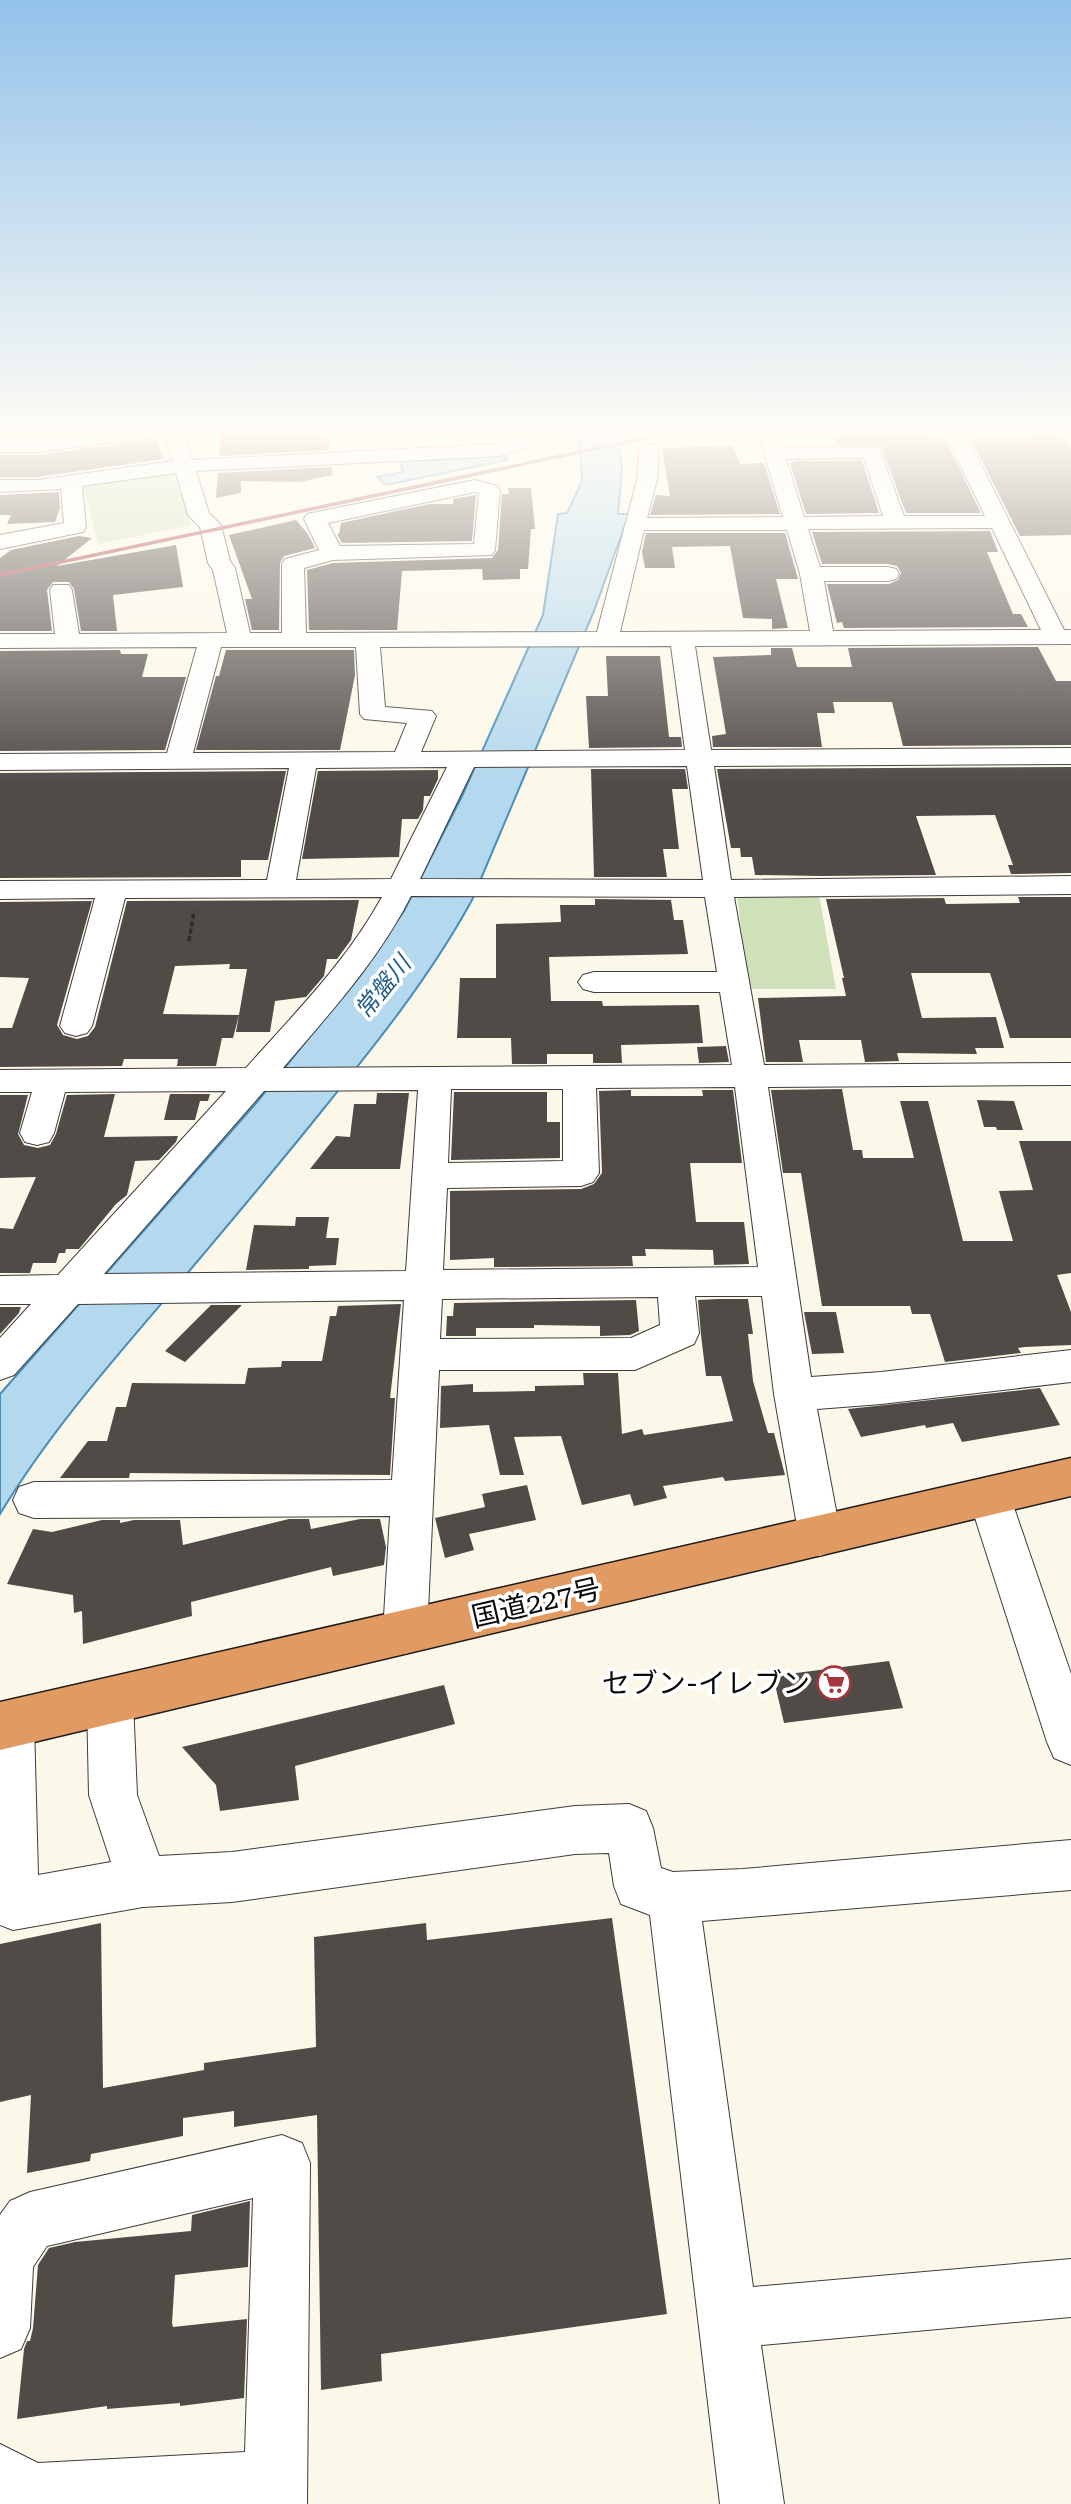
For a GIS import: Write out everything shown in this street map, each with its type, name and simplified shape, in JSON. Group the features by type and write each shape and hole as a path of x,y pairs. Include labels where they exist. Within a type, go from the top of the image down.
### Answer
{"highway":[{"name":"国道227号","path":"5,1725 1071,1477"}],"street":[{"path":"216,550 219,564 224,568 240,640"},
{"path":"293,640 293,564 332,553 484,550"},
{"path":"598,638 627,550"},
{"path":"804,550 823,638"},
{"path":"0,642 1064,637 1014,550"},
{"path":"811,574 888,574"},
{"path":"61,590 68,641"},
{"path":"682,638 718,887 750,1076 794,1394 820,1537"},
{"path":"367,639 373,714 423,716 405,759"},
{"path":"177,761 209,647"},
{"path":"0,762 1071,756"},
{"path":"0,1364 76,1289 343,978 381,926 403,888 468,759"},
{"path":"280,889 304,761"},
{"path":"0,890 1071,885"},
{"path":"76,1026 112,890"},
{"path":"594,982 735,982"},
{"path":"0,1081 1071,1074"},
{"path":"428,1176 582,1173 579,1076"},
{"path":"405,1633 435,1077"},
{"path":"37,1133 52,1080"},
{"path":"419,1355 635,1354 680,1333 675,1281"},
{"path":"0,1290 778,1282"},
{"path":"794,1394 881,1388 1071,1366"},
{"path":"989,1496 1071,1742"},
{"path":"34,1500 411,1498"},
{"path":"110,1702 113,1795 143,1882"},
{"path":"5,1725 13,1905 143,1882 232,1877 575,1830 629,1828 639,1886 673,1897 743,1894 1071,1865"},
{"path":"673,1897 752,2504"},
{"path":"0,2328 5,2259 30,2221 282,2163 275,2493 31,2496 0,2475"},
{"path":"726,2319 1071,2288"}],"path":[{"path":"189,941 196,890"}],"green space":[{"path":"737,894 819,895 836,989 748,989"}],"water":[{"name":"常盤川","path":"553,550 616,550 594,611 472,900 456,928 420,983 342,1087 79,1402 38,1456 0,1514 0,1394 257,1102 345,993 404,911 462,796 543,615"}],"building":[{"path":"11,550 77,550 57,566 148,550 177,550 183,587 113,595 117,631 81,631 74,589 69,582 53,582 47,590 52,631 0,631 0,558"},
{"path":"234,550 308,550 284,556 280,563 279,630 252,630 245,599 252,599"},
{"path":"498,550 529,550 528,569 520,569 520,579 483,580 482,569 402,571 397,630 309,630 307,570 333,563 492,558"},
{"path":"642,550 672,550 675,568 645,568"},
{"path":"731,550 790,550 798,579 776,579 788,628 772,629 772,619 743,618"},
{"path":"818,550 997,550 998,552 987,552 1013,614 1021,614 1028,627 844,628 842,622 837,623 827,584 889,584 898,580 901,573 897,566 888,564 822,564"},
{"path":"1038,647 1056,681 1071,681 1071,745 903,746 892,702 833,702 835,713 817,713 822,747 713,747 712,736 726,734 713,657 771,655 771,648 792,648 797,667 852,667 848,648"},
{"path":"120,650 121,654 148,654 142,677 186,677 165,750 0,751 0,651"},
{"path":"226,650 354,650 355,675 340,750 196,750 216,676 219,676"},
{"path":"606,656 660,656 669,737 681,737 682,747 589,748 586,696 608,696"},
{"path":"1071,767 1071,873 1011,874 1008,865 1013,865 995,815 916,816 936,875 821,876 755,875 752,857 741,857 740,848 731,848 717,769"},
{"path":"591,769 685,769 688,789 672,789 679,849 663,849 667,877 594,877"},
{"path":"438,770 438,779 430,796 424,796 423,810 418,819 402,819 399,857 302,859 318,771"},
{"path":"286,771 268,860 241,860 241,877 0,878 0,773"},
{"path":"1018,897 1071,897 1071,1038 1010,1038 990,973 911,973 922,1018 996,1017 1004,1048 975,1048 977,1054 897,1053 899,1061 865,1062 861,1040 799,1040 803,1062 766,1062 758,998 846,996 826,899 944,898 946,904 1020,903"},
{"path":"595,899 671,900 674,920 683,920 688,954 549,957 551,1001 602,1001 603,1006 699,1005 703,1043 621,1045 622,1063 593,1063 593,1054 547,1054 547,1064 512,1064 511,1038 457,1038 460,978 496,978 496,924 561,922 560,905 595,905"},
{"path":"359,900 351,940 337,959 327,959 324,976 306,997 275,1001 270,1032 236,1032 239,1015 233,1038 222,1038 216,1066 177,1066 178,1059 124,1059 122,1066 0,1067 0,1028 12,1028 29,978 0,977 0,902 92,901 57,1025 63,1035 77,1039 88,1036 95,1027 127,901","holes":["230,964 229,969 247,969 239,1015 163,1014 175,966"]},
{"path":"726,1046 729,1062 699,1063 697,1047"},
{"path":"842,1089 853,1150 862,1150 863,1158 914,1158 900,1101 928,1101 963,1241 1013,1241 999,1191 1033,1190 1019,1141 1071,1141 1071,1273 1057,1275 1071,1312 1071,1345 1025,1347 1018,1348 1021,1353 945,1362 930,1314 912,1314 910,1306 822,1306 801,1173 783,1173 771,1090"},
{"path":"631,1090 631,1096 703,1096 702,1090 733,1090 742,1163 690,1163 696,1222 744,1222 749,1264 714,1265 713,1250 645,1249 646,1256 632,1256 633,1266 494,1267 494,1258 450,1260 450,1191 581,1189 594,1184 602,1173 599,1091"},
{"path":"454,1092 547,1092 547,1122 560,1122 560,1158 451,1160"},
{"path":"377,1093 409,1093 400,1169 310,1169 336,1136 350,1137 354,1104 376,1104"},
{"path":"115,1094 104,1137 178,1136 176,1142 159,1160 135,1161 127,1195 116,1204 79,1249 66,1249 65,1253 59,1253 56,1263 33,1263 30,1273 0,1273 0,1228 13,1229 36,1177 0,1178 0,1095 28,1095 18,1134 24,1145 38,1148 50,1145 56,1134 67,1095"},
{"path":"170,1094 210,1094 208,1101 200,1101 195,1120 164,1120"},
{"path":"977,1100 1014,1101 1023,1130 984,1127"},
{"path":"296,1217 329,1217 326,1238 339,1238 336,1265 309,1266 309,1269 246,1270 254,1225 295,1226"},
{"path":"748,1299 753,1334 748,1334 753,1381 768,1433 774,1433 785,1475 725,1481 723,1477 663,1486 667,1498 634,1506 630,1494 582,1505 561,1436 514,1437 524,1475 500,1475 489,1425 440,1428 441,1386 473,1384 473,1392 535,1391 535,1386 584,1385 583,1373 618,1373 622,1434 642,1429 644,1435 733,1421 721,1376 706,1376 698,1300"},
{"path":"636,1300 639,1331 630,1335 600,1336 600,1326 534,1325 534,1328 476,1328 476,1336 446,1336 447,1316 453,1316 454,1303"},
{"path":"401,1304 390,1398 395,1398 390,1475 130,1473 129,1478 60,1478 88,1441 107,1441 116,1407 126,1407 132,1383 245,1384 248,1368 281,1367 282,1361 322,1361 330,1316 336,1316 338,1306"},
{"path":"211,1305 242,1305 185,1362 165,1351"},
{"path":"0,1307 21,1307 19,1313 0,1334"},
{"path":"804,1312 836,1312 844,1353 812,1354"},
{"path":"1040,1388 1060,1425 962,1442 953,1423 926,1428 925,1425 861,1437 848,1409"},
{"path":"527,1485 536,1520 469,1534 474,1550 445,1558 435,1518 485,1507 482,1494"},
{"path":"289,1519 309,1519 311,1529 360,1519 380,1519 386,1547 384,1565 333,1576 331,1567 191,1602 192,1616 83,1644 82,1611 74,1613 73,1595 7,1584 33,1529 52,1532 102,1520 120,1520 120,1523 134,1520 180,1520 183,1545"},
{"path":"889,1661 903,1708 784,1723 773,1676"},
{"path":"444,1685 455,1724 295,1766 299,1800 220,1811 216,1785 182,1747"},
{"path":"612,1918 667,2314 381,2354 382,2381 321,2390 317,2115 234,2127 234,2111 183,2118 183,2136 91,2154 90,2161 27,2173 31,2095 0,2102 0,1944 101,1923 103,2088 204,2070 204,2063 316,2047 314,1937 426,1923 427,1940"},
{"path":"250,2201 248,2267 175,2275 172,2323 173,2327 247,2319 244,2398 180,2406 180,2403 107,2409 107,2406 17,2419 24,2349 27,2341 30,2341 33,2328 38,2265 49,2248 75,2242 191,2231 192,2215"}],"railway":[{"path":"0,575 119,550"}],"place":[{"name":"セブン-イレブン","path":"834,1683"}]}
